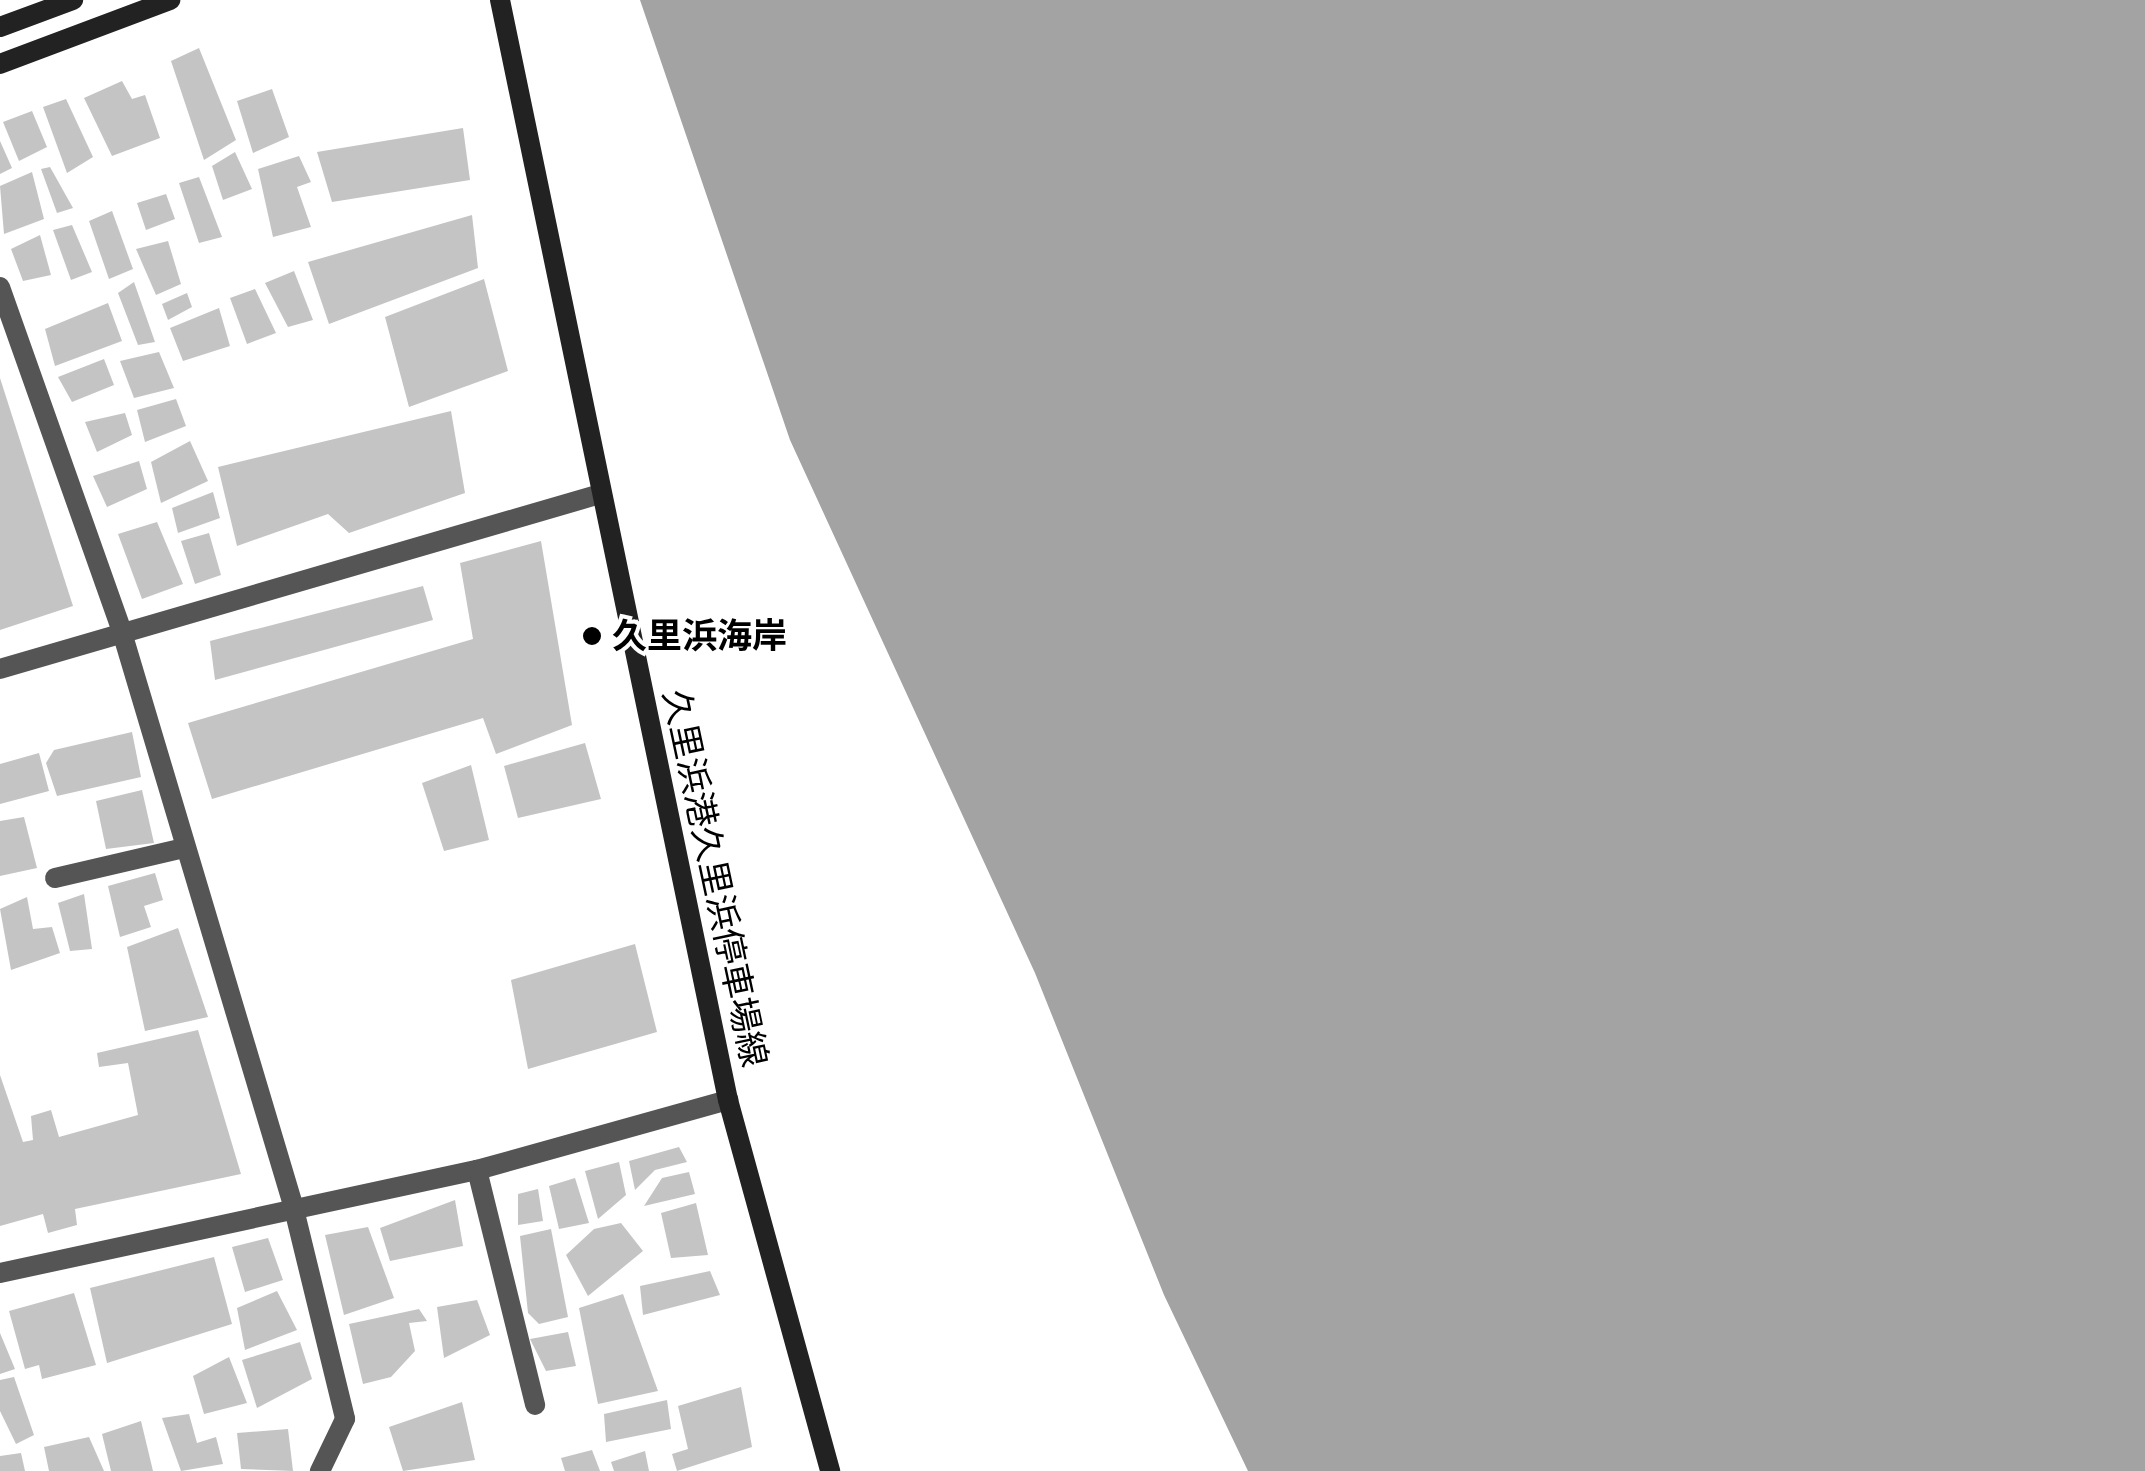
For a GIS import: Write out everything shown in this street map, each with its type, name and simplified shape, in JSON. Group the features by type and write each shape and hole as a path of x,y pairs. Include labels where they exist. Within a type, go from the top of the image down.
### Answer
{"main road":[{"path":"0,27 73,0"},
{"path":"0,64 170,0"},
{"name":"久里浜港久里浜停車場線","path":"500,0 728,1100 830,1471"}],"street":[{"path":"0,287 120,629 180,849 294,1205 345,1419 320,1471"},
{"path":"0,669 120,629 600,494"},
{"path":"55,878 180,849"},
{"path":"0,1273 294,1205 478,1170 728,1100"},
{"path":"478,1170 535,1405"}],"shaded area":[{"path":"640,0 2145,0 2145,1471 1248,1471 1164,1295 1035,973 790,440"}],"building":[{"path":"199,48 236,140 204,160 171,61"},
{"path":"122,81 132,99 145,95 160,138 112,156 84,98"},
{"path":"272,89 289,137 253,153 237,101"},
{"path":"66,99 93,157 67,173 43,107"},
{"path":"32,111 47,147 19,161 3,122"},
{"path":"463,128 470,180 332,202 317,152"},
{"path":"0,141 12,168 0,174"},
{"path":"235,152 252,189 223,200 212,166"},
{"path":"299,156 311,182 297,187 311,227 273,237 258,169"},
{"path":"50,167 73,208 57,213 41,169"},
{"path":"32,172 44,219 4,234 0,186"},
{"path":"199,177 222,237 199,243 179,183"},
{"path":"166,194 175,219 146,230 137,203"},
{"path":"112,211 133,269 109,279 89,221"},
{"path":"472,215 478,268 329,324 308,262"},
{"path":"72,225 92,272 71,280 53,230"},
{"path":"40,235 51,275 23,281 11,249"},
{"path":"168,241 181,284 156,295 136,249"},
{"path":"294,271 313,320 288,327 265,283"},
{"path":"484,279 508,371 409,407 385,317"},
{"path":"134,282 155,342 138,345 118,293"},
{"path":"255,289 276,333 247,344 230,298"},
{"path":"187,293 192,307 168,320 162,304"},
{"path":"108,303 122,341 55,366 45,329"},
{"path":"219,308 230,346 183,361 170,328"},
{"path":"159,352 174,388 134,398 120,361"},
{"path":"104,359 114,385 72,402 58,377"},
{"path":"0,378 73,606 0,630"},
{"path":"176,399 186,426 145,442 137,410"},
{"path":"451,411 465,493 349,533 328,514 237,546 218,467"},
{"path":"125,413 132,435 97,452 85,422"},
{"path":"190,441 208,481 161,503 151,462"},
{"path":"139,461 147,489 107,507 93,476"},
{"path":"213,492 220,518 178,533 172,508"},
{"path":"157,522 183,584 142,599 118,534"},
{"path":"209,533 221,575 195,584 181,541"},
{"path":"541,541 572,725 496,754 483,718 212,799 188,723 473,639 460,563"},
{"path":"423,586 433,620 215,680 210,641"},
{"path":"132,732 141,777 57,796 46,763 54,750"},
{"path":"585,743 601,799 518,818 504,766"},
{"path":"39,753 49,791 0,804 0,764"},
{"path":"471,765 489,840 444,851 422,783"},
{"path":"142,790 154,843 106,849 96,801"},
{"path":"24,817 37,868 0,876 0,821"},
{"path":"155,873 163,900 144,906 151,927 120,937 108,886"},
{"path":"84,894 92,949 70,951 58,903"},
{"path":"27,897 33,929 52,927 60,953 11,970 0,909"},
{"path":"178,928 208,1017 145,1031 127,947"},
{"path":"635,944 657,1032 528,1069 511,980"},
{"path":"198,1030 241,1174 75,1209 77,1225 48,1233 43,1214 0,1226 0,1075 23,1142 33,1140 31,1116 51,1110 59,1137 138,1115 128,1063 99,1067 97,1053"},
{"path":"679,1147 687,1162 655,1170 635,1190 629,1161"},
{"path":"619,1162 626,1195 598,1219 585,1171"},
{"path":"689,1172 695,1194 644,1206 662,1178"},
{"path":"575,1178 589,1223 559,1229 549,1186"},
{"path":"538,1189 543,1221 518,1225 518,1194"},
{"path":"455,1200 463,1246 390,1261 380,1228"},
{"path":"696,1203 708,1255 671,1258 661,1213"},
{"path":"621,1223 643,1251 588,1296 566,1255 594,1229"},
{"path":"368,1227 394,1298 344,1315 325,1235"},
{"path":"551,1229 568,1317 539,1324 528,1313 520,1236"},
{"path":"268,1238 283,1280 245,1292 232,1247"},
{"path":"214,1257 232,1324 107,1363 90,1288"},
{"path":"710,1271 720,1295 643,1315 640,1286"},
{"path":"277,1291 297,1330 245,1350 237,1308"},
{"path":"74,1293 96,1365 42,1379 39,1365 25,1369 9,1311"},
{"path":"623,1294 658,1391 598,1404 579,1308"},
{"path":"477,1300 490,1335 444,1358 437,1307"},
{"path":"419,1309 427,1321 409,1323 415,1351 391,1377 363,1384 349,1324"},
{"path":"568,1332 576,1366 546,1371 530,1339"},
{"path":"0,1333 15,1369 0,1374"},
{"path":"300,1342 312,1379 257,1408 242,1360"},
{"path":"229,1357 247,1403 204,1414 193,1376"},
{"path":"14,1377 34,1435 16,1444 0,1411 0,1380"},
{"path":"741,1387 752,1447 677,1471 672,1454 688,1449 678,1406"},
{"path":"667,1400 671,1429 606,1442 604,1414"},
{"path":"462,1402 475,1460 403,1471 389,1427"},
{"path":"189,1414 197,1443 216,1437 223,1464 181,1471 162,1418"},
{"path":"141,1421 153,1471 111,1471 102,1434"},
{"path":"288,1429 293,1471 241,1469 237,1433"},
{"path":"89,1437 104,1471 49,1471 44,1447"},
{"path":"592,1450 600,1471 565,1471 561,1458"},
{"path":"645,1451 649,1471 614,1471 611,1462"},
{"path":"21,1453 25,1471 0,1471 0,1456"}],"place":[{"name":"久里浜海岸","path":"592,636"}]}
